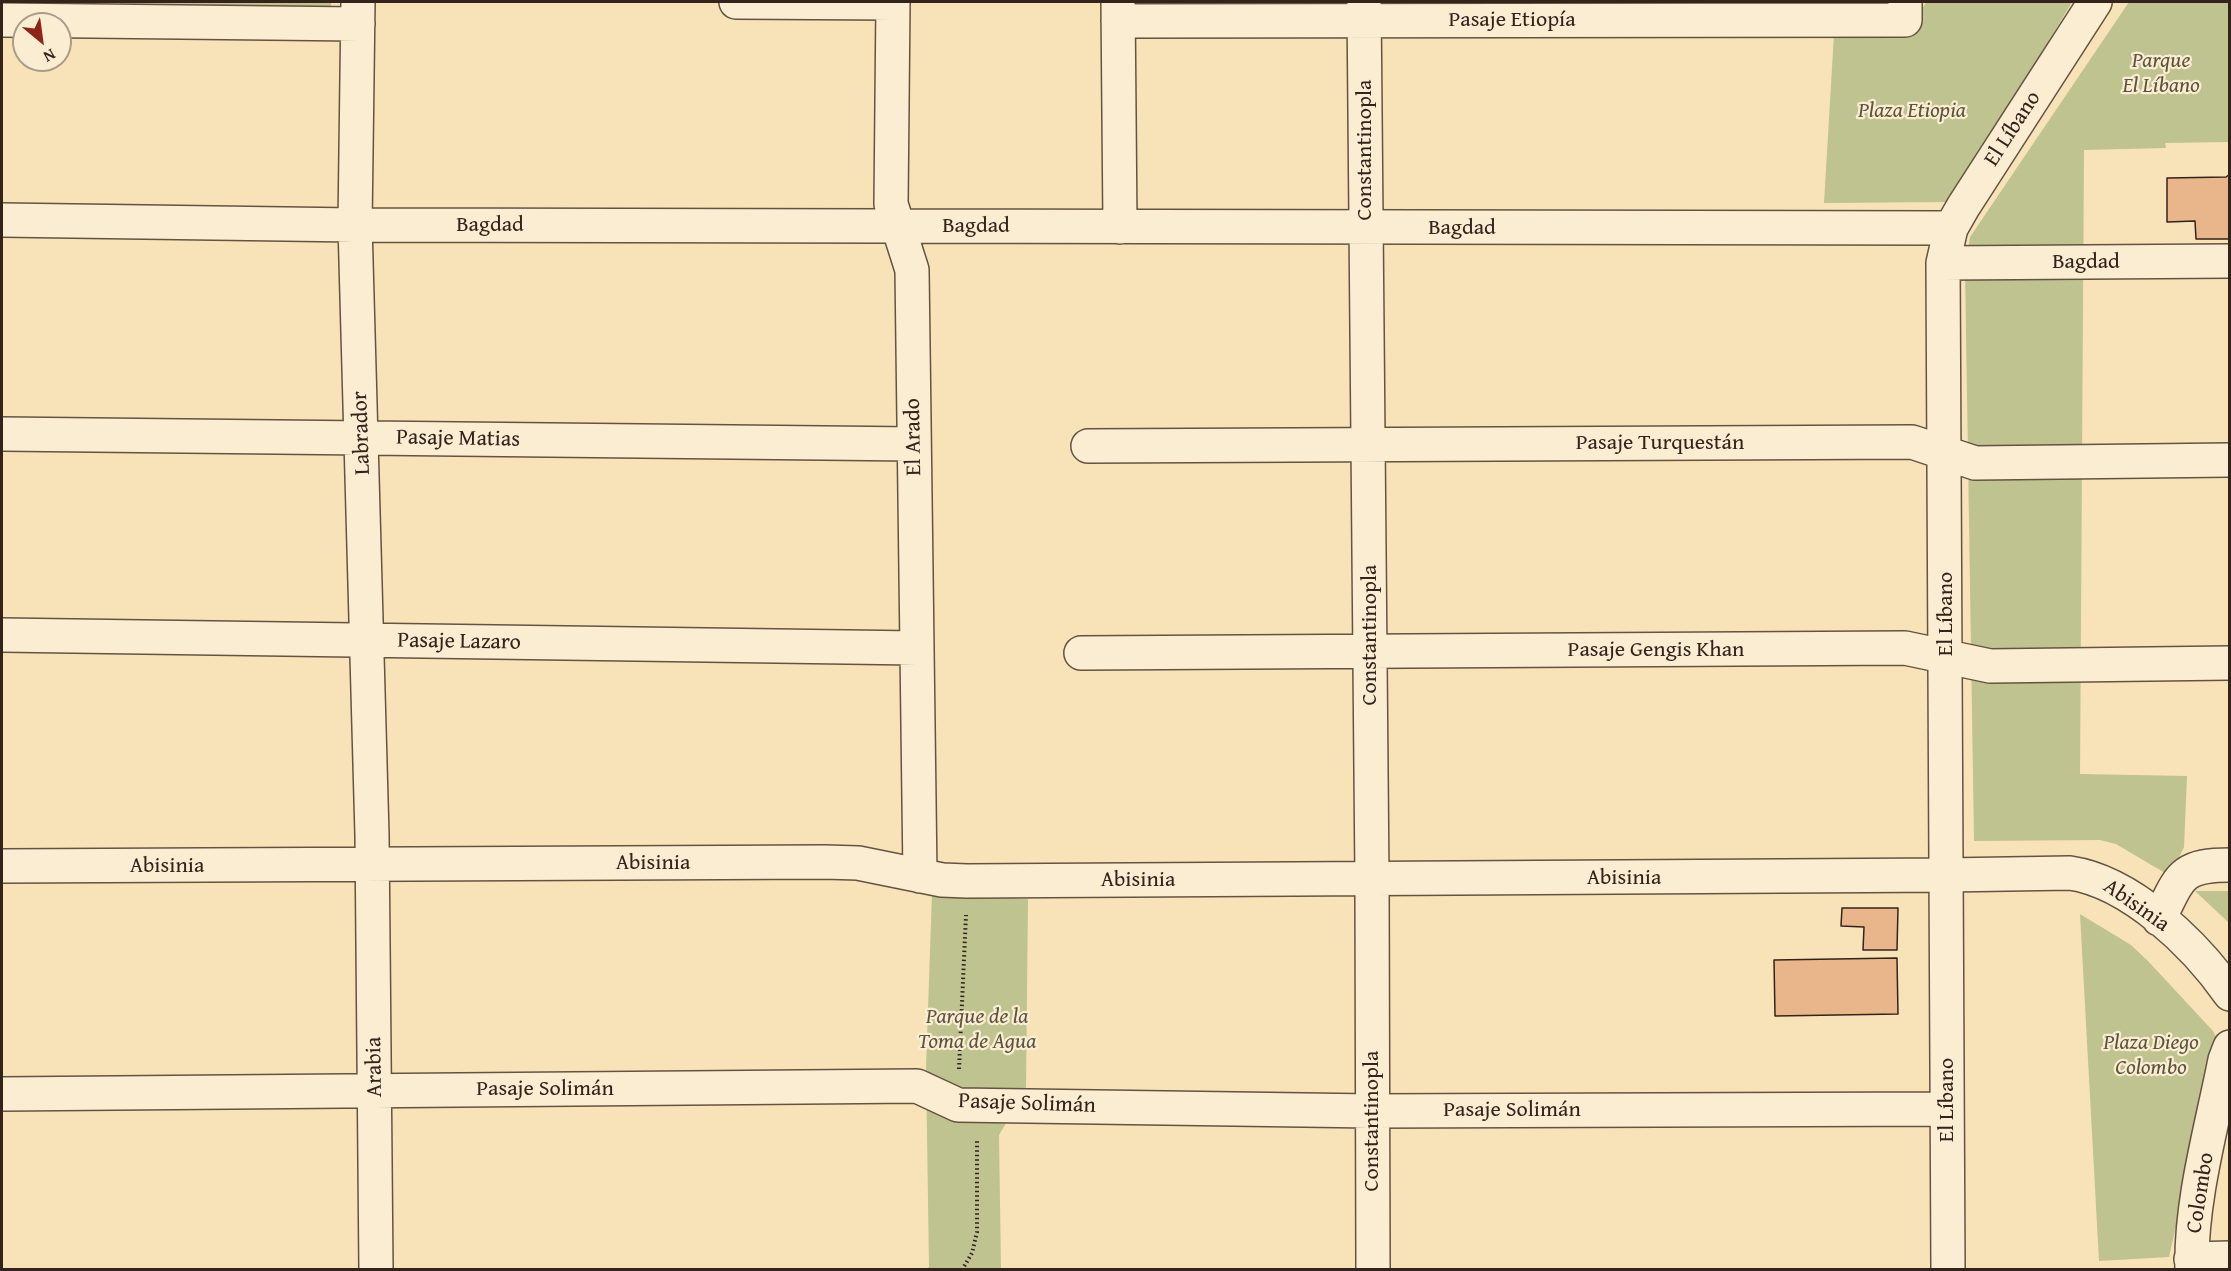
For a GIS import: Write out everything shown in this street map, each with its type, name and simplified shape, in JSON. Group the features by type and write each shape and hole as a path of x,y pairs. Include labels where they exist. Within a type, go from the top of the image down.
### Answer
{"street":[{"path":"736,2 893,2"},
{"name":"El Arado","path":"893,2 891,204 912,270 920,876"},
{"name":"El Líbano","path":"1948,1269 1943,262 1951,228 2096,2"},
{"path":"1118,11 1120,226"},
{"name":"Pasaje Etiopía","path":"1118,11 1905,11"},
{"name":"Constantinopla","path":"1364,11 1372,879 1372,1269"},
{"path":"2,20 358,13"},
{"name":"Labrador","path":"358,13 355,225 372,865"},
{"name":"Bagdad","path":"2,220 355,225 1951,228"},
{"name":"Bagdad","path":"1943,262 2229,261"},
{"name":"Pasaje Matias","path":"2,434 914,444"},
{"name":"Pasaje Turquestán","path":"1088,446 1912,442 1975,463 2229,460"},
{"name":"Pasaje Lazaro","path":"2,635 917,648"},
{"name":"Pasaje Gengis Khan","path":"1081,653 1905,648 1990,666 2229,663"},
{"name":"Abisinia","path":"2,866 825,862 858,863 942,880 967,881 1946,876 2054,872 2086,875 2110,885 2159,919 2192,949 2229,994"},
{"name":"Arabia","path":"372,865 376,1269"},
{"path":"2159,919 2184,875 2202,866 2229,865"},
{"name":"Colombo","path":"2192,1264 2200,1188 2229,1047"},
{"name":"Pasaje Solimán","path":"2,1094 917,1086 958,1105 1372,1111 1947,1109"},
{"path":"2192,1264 2229,1258"}],"green space":[{"path":"120,2 331,2 331,7 120,9"},
{"name":"Plaza Etiopia","path":"1926,2 2072,2 1953,202 1824,203 1834,34 1913,27"},
{"name":"Parque El Líbano","path":"2129,2 2229,2 2229,142 2165,143 2166,148 2084,150 2080,774 2187,776 2184,847 2170,876 2116,844 2100,840 1974,841 1965,268 1970,237"},
{"path":"2195,891 2229,891 2229,923"},
{"name":"Parque de la Toma de Agua","path":"932,893 1028,899 1026,1089 999,1135 1001,1269 924,1270 929,1267 926,1067"},
{"name":"Plaza Diego Colombo","path":"2080,914 2131,945 2213,1031 2217,1039 2169,1257 2099,1261"}],"building":[{"path":"2230,174 2230,239 2196,239 2195,221 2167,222 2167,178 2226,177"},
{"path":"1842,908 1898,908 1897,950 1863,950 1864,927 1841,926"},
{"path":"1897,958 1898,1014 1775,1016 1774,960"}]}
